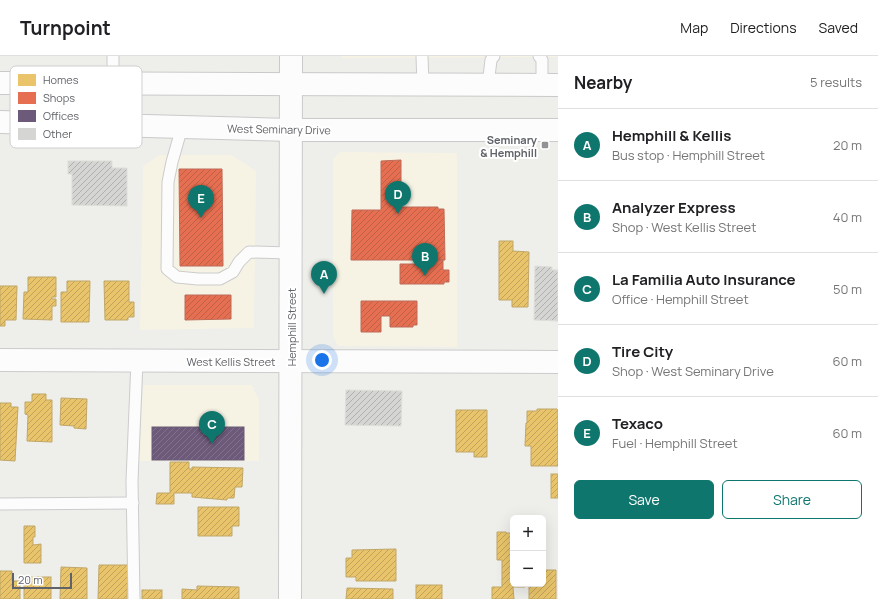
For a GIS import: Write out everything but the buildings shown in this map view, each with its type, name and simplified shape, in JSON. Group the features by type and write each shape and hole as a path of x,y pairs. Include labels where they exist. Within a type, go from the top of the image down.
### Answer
{"main road":[{"name":"Hemphill Street","path":"290,56 290,599"},
{"path":"0,83 10,83"},
{"path":"142,84 550,86"},
{"name":"West Seminary Drive","path":"0,122 10,122"},
{"name":"West Seminary Drive","path":"142,126 290,130 558,130"},
{"name":"West Kellis Street","path":"0,360 558,362"}],"lane":[{"path":"422,56 423,86"},
{"path":"488,86 491,60 494,56"},
{"path":"539,56 542,60 550,86"},
{"path":"182,127 168,182 167,268 177,277 220,279 233,272 239,262 249,252 290,253"},
{"path":"134,599 133,503 137,361"},
{"path":"0,504 133,503"}],"shaded area":[{"path":"341,56 558,56 558,57 342,58"},
{"path":"340,152 457,153 457,347 338,346 333,337 333,159"},
{"path":"159,155 232,155 256,171 254,328 140,330 143,166"},
{"path":"143,385 252,385 259,400 259,461 139,461"}],"place":[{"name":"Seminary & Hemphill","path":"545,145"},
{"name":"Tire City","path":"398,214"},
{"name":"Texaco","path":"201,218"},
{"name":"Analyzer Express","path":"425,276"},
{"name":"Hemphill & Kellis","path":"324,294"},
{"name":"La Familia Auto Insurance","path":"212,444"}]}
